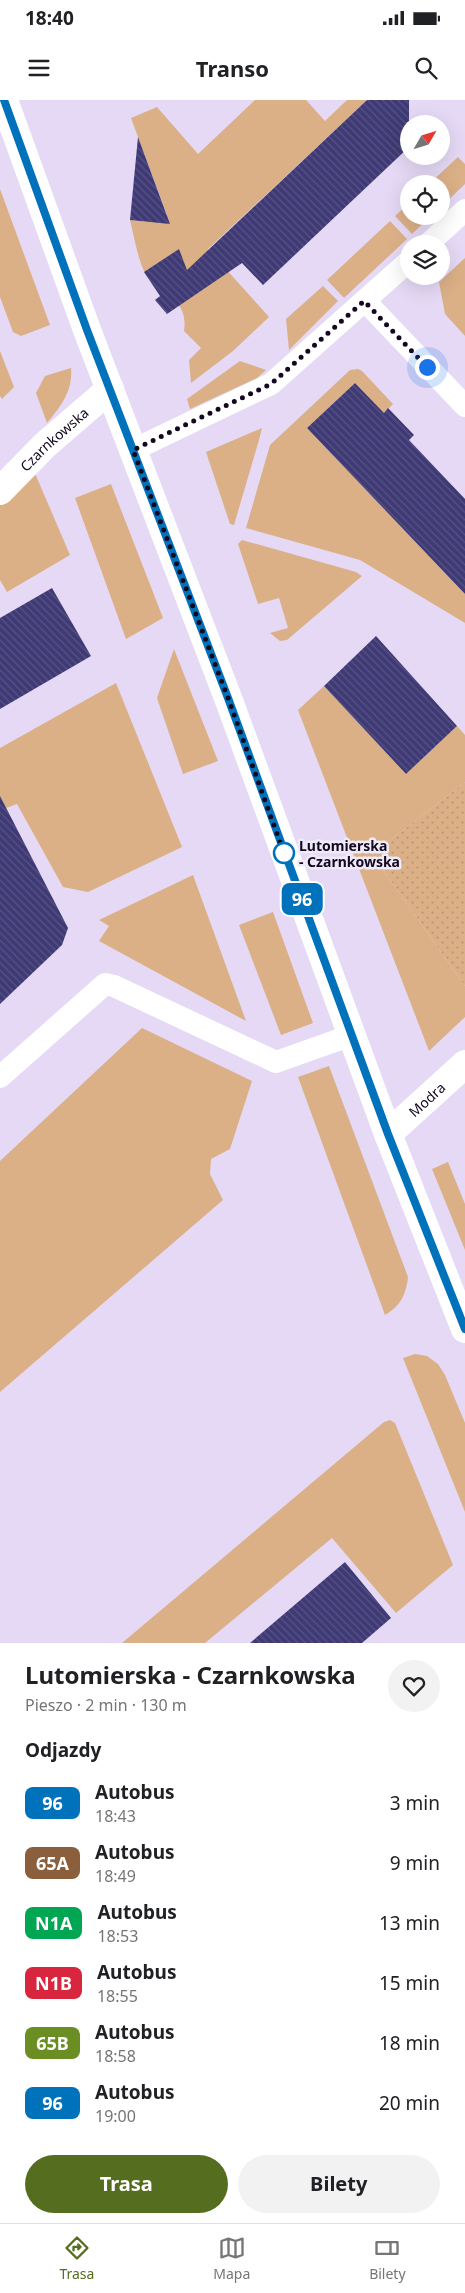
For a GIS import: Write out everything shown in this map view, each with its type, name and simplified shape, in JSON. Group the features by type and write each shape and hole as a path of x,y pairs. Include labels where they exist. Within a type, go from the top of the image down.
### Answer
{"main road":[{"path":"4,100 110,389 228,698 388,1134 465,1329"},
{"name":"Czarnkowska","path":"0,491 44,445 110,389"},
{"name":"Modra","path":"388,1134 465,1064"}],"lane":[{"path":"438,235 465,210"},
{"path":"133,450 271,384 400,269"},
{"path":"364,301 465,406"},
{"path":"0,1078 105,984 114,986 276,1062 352,1035"}],"shaded area":[{"path":"255,100 306,100 325,121 347,100 367,100 208,249 269,317 233,351 191,383 189,360 201,348 184,331 182,311 178,304 151,280 145,272 138,255 130,220 149,222 167,215 131,118 157,107 198,154"},
{"path":"458,157 465,164 465,184 450,198 450,175 439,175"},
{"path":"0,189 50,325 21,336 13,332 0,297"},
{"path":"400,211 400,221 395,216"},
{"path":"390,221 403,235 400,235 400,246 344,298 327,280"},
{"path":"404,225 422,225 412,234"},
{"path":"465,258 465,336 445,314 440,285 450,285 450,272"},
{"path":"323,286 338,301 289,350 286,319"},
{"path":"0,351 14,387 2,399 0,396"},
{"path":"240,361 266,370 257,378 190,409 187,399"},
{"path":"71,368 70,384 65,398 47,423 36,393 45,376"},
{"path":"358,369 393,404 384,413 355,383 307,428 465,594 465,623 360,560 246,528 270,445 350,370"},
{"path":"262,428 234,525 230,524 206,452"},
{"path":"34,471 70,555 7,592 0,580 0,502"},
{"path":"111,484 163,618 126,639 75,498"},
{"path":"242,540 356,572 362,576 287,640 280,641 270,633 288,628 279,598 258,604 238,544"},
{"path":"174,649 218,761 183,774 157,698"},
{"path":"116,683 182,847 88,892 63,887 17,804 6,808 0,797 0,748"},
{"path":"324,686 406,774 457,726 465,735 465,782 372,854 465,986 465,1017 429,1051 298,710"},
{"path":"465,782 465,986 372,854"},
{"path":"193,875 246,1021 99,941 109,926 99,920"},
{"path":"273,912 313,1023 281,1035 239,925"},
{"path":"142,1028 252,1081 230,1149 211,1159 210,1174 223,1200 0,1392 0,1161"},
{"path":"329,1066 408,1277 406,1289 399,1304 385,1315 298,1077"},
{"path":"448,1162 465,1204 465,1250 432,1169"},
{"path":"415,1354 427,1356 438,1364 445,1375 465,1423 465,1512 403,1358"},
{"path":"390,1420 395,1423 453,1565 396,1613 332,1538 205,1643 122,1643 384,1422"}],"building":[{"path":"367,100 409,100 409,115 400,115 400,156 263,285 242,263 167,314 155,300 160,296 144,272 179,249 187,270"},
{"path":"138,137 170,224 130,220"},
{"path":"355,383 384,413 388,408 414,435 409,440 465,499 465,594 307,428"},
{"path":"52,588 91,656 0,709 0,618"},
{"path":"376,636 457,726 406,774 324,686"},
{"path":"0,796 68,928 62,945 0,1004"},
{"path":"345,1562 391,1618 362,1643 250,1643"}],"bus line":[{"name":"96","path":"4,100 87,330 228,698 388,1134 465,1329"}],"place":[{"name":"Lutomierska - Czarnkowska","path":"284,853"}],"route":[{"path":"284,853 285,856 228,698 133,450 271,384 364,301 427,367"}]}
